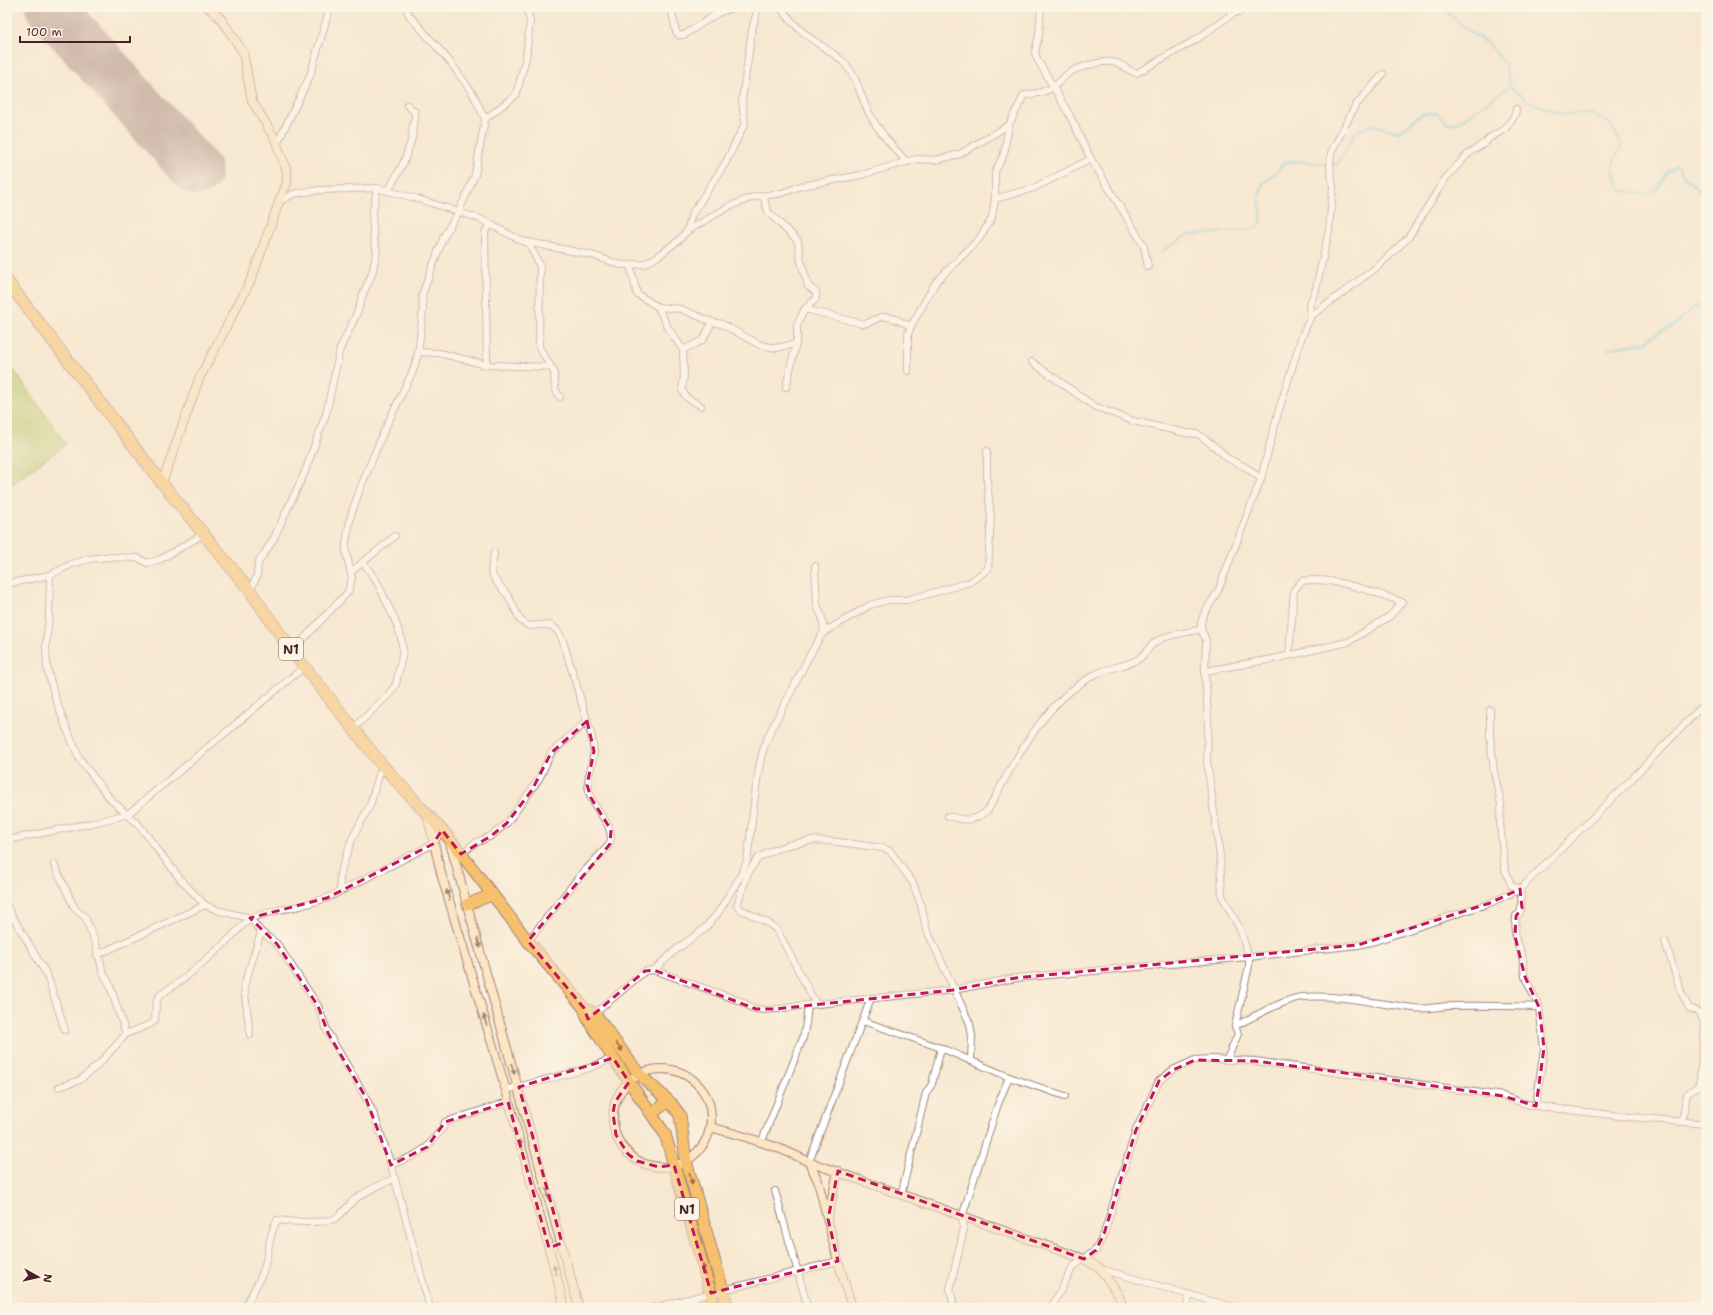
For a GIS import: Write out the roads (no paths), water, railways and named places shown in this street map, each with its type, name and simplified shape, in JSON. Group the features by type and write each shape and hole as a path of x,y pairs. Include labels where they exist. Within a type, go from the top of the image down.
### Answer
{"highway":[{"name":"N1","path":"7,281 162,483 250,591 304,667 382,765 427,812 528,941 640,1074 671,1103 680,1115 686,1161 724,1289 728,1308"},
{"path":"468,904 492,895"},
{"name":"N1","path":"589,1014 613,1058 628,1082 652,1113 664,1134 715,1308"},
{"path":"652,1113 665,1104 671,1103"},
{"path":"664,1134 682,1127"}],"street":[{"path":"276,144 310,76 330,7"},
{"path":"292,651 348,592 351,583 351,572 346,552 351,515 383,433 413,371 418,352 423,310 422,295 444,236 459,211 475,175 485,119 473,94 451,63 409,15 406,7"},
{"path":"485,119 499,107 515,98 526,58 530,21 526,7"},
{"path":"671,7 676,32 679,35 684,35 718,13 734,7"},
{"path":"687,231 692,214 726,162 745,123 742,101 752,30 758,7"},
{"path":"780,7 787,16 806,34 827,48 846,65 857,82 860,94 869,114 886,140 907,162"},
{"path":"1041,7 1039,36 1035,52 1076,127 1091,159 1144,246 1148,267"},
{"path":"162,483 199,379 252,278 287,183 287,171 276,144 252,101 243,52 212,8"},
{"path":"908,371 908,334 911,326 936,282 982,236 992,218 995,199 995,172 1004,154 1009,125 1024,95 1032,96 1053,87 1072,71 1109,62 1116,63 1131,72 1137,73 1197,40 1232,14 1241,11"},
{"path":"1312,316 1309,306 1316,289 1329,230 1334,186 1330,167 1331,153 1355,106 1383,74"},
{"path":"388,191 404,162 413,135 412,130 415,112 407,105"},
{"path":"1227,1059 1238,1034 1234,1026 1249,966 1249,957 1240,928 1222,896 1220,856 1207,762 1208,718 1205,671 1206,640 1201,629 1203,616 1218,591 1261,479 1277,416 1302,336 1312,316 1376,268 1408,238 1445,178 1468,154 1486,142 1489,138 1505,129 1515,115 1516,109"},
{"path":"279,202 293,194 320,190 377,188 459,211 491,224 519,240 592,255 621,265 644,264 657,257 679,240 687,231 730,206 763,195 782,193 802,186 861,175 916,159 936,160 960,154 1009,125"},
{"path":"995,199 1034,188 1091,159"},
{"path":"250,591 257,576 258,563 274,540 304,474 326,414 340,349 357,313 363,294 372,274 377,251 374,241 372,216 377,188"},
{"path":"763,195 768,212 798,241 800,257 808,286 816,292 816,299 805,309 797,325 795,344 786,386"},
{"path":"486,365 485,232 491,224"},
{"path":"528,242 540,266 539,347 555,376 555,389 560,397"},
{"path":"630,265 637,294 658,307 682,309 712,322 722,324 760,345 776,348 795,344"},
{"path":"658,307 683,350 684,376 682,390 687,398 701,406"},
{"path":"805,309 864,324 880,317 888,317 911,326"},
{"path":"683,350 703,340 712,322"},
{"path":"418,352 439,352 486,365 551,367"},
{"path":"1032,362 1094,406 1133,421 1186,433 1198,434 1227,458 1247,468 1261,479"},
{"path":"654,970 677,949 704,929 718,913 741,875 747,861 760,766 766,742 773,724 784,706 812,650 824,632 875,603 889,600 907,600 970,582 988,569 991,518 987,481 987,451"},
{"path":"7,584 50,575 72,564 89,559 115,557 138,558 147,563 161,559 204,534"},
{"path":"351,572 395,536"},
{"path":"494,553 491,571 495,580 509,597 520,620 529,626 547,624 558,630 570,661 594,751 587,785 591,798 611,830 612,837 610,844 579,877 528,941"},
{"path":"354,729 390,694 396,684 403,651 401,637 394,618 377,582 362,562"},
{"path":"815,566 817,605 822,617 824,632"},
{"path":"50,575 46,645 47,667 54,694 79,758 111,800 138,824 181,880 205,905 220,911 250,918 327,898 340,890 433,844 445,834 468,904 506,1048 580,1308"},
{"path":"1205,671 1289,655 1348,642 1390,616 1402,602 1328,580 1302,580 1294,590 1289,655"},
{"path":"948,816 965,821 980,817 988,810 1019,752 1043,720 1064,696 1094,675 1137,660 1152,645 1162,638 1201,629"},
{"path":"7,840 94,823 128,814 304,667"},
{"path":"589,1014 645,971 654,970 743,1002 756,1010 953,990 1016,978 1249,957 1358,945 1375,941 1490,903 1520,889 1629,782 1706,702"},
{"path":"1490,710 1490,736 1494,771 1501,804 1500,823 1505,869 1511,885 1520,889"},
{"path":"461,854 475,843 491,836 507,823 539,779 551,753 587,721"},
{"path":"340,890 340,874 354,834 370,805 382,765"},
{"path":"427,812 433,844 493,1051 506,1090 508,1102 565,1308"},
{"path":"816,1004 777,930 768,923 744,912 737,905 748,873 758,858 788,845 813,840 883,848 890,851 913,883 921,905 926,928 941,959 953,990 970,1024 972,1036 971,1061"},
{"path":"54,864 75,909 85,917 96,944 97,955 103,973 109,983 126,1034"},
{"path":"1520,889 1522,908 1520,913 1516,916 1515,936 1522,954 1525,977 1539,1007 1544,1048 1536,1106"},
{"path":"97,955 205,905"},
{"path":"7,907 47,975 65,1030"},
{"path":"250,918 261,932 277,944 318,1006 328,1034 369,1103 395,1178 430,1308"},
{"path":"59,1087 80,1080 100,1063 126,1034 151,1024 155,1020 156,1003 159,996 186,977 223,945 250,918"},
{"path":"250,1035 244,986 261,932"},
{"path":"1665,941 1681,992 1689,1008 1699,1012 1705,1024 1704,1056 1700,1079 1698,1086 1687,1094 1682,1121"},
{"path":"1234,1026 1284,1003 1301,997 1348,998 1372,1003 1416,1008 1451,1006 1539,1007"},
{"path":"852,1308 838,1261 818,1181 809,1162 871,998"},
{"path":"762,1141 802,1038 806,1023 808,1005"},
{"path":"863,1022 941,1048 1009,1076 1065,1096"},
{"path":"493,1051 506,1048"},
{"path":"901,1195 926,1093 932,1084 941,1048"},
{"path":"506,1090 597,1066 613,1058"},
{"path":"1051,1308 1073,1267 1096,1250 1104,1234 1136,1130 1159,1081 1173,1070 1195,1060 1255,1060 1480,1092 1503,1096 1536,1106 1706,1124"},
{"path":"664,1069 678,1071 690,1078 700,1087 707,1099 710,1113 710,1127 703,1144 697,1152 686,1161 659,1166 647,1165 637,1161 628,1154 621,1145 614,1130 613,1113 620,1092 628,1082 640,1074 650,1070 664,1069"},
{"path":"952,1308 953,1302 950,1289 964,1228 962,1217 1009,1076"},
{"path":"391,1165 413,1156 427,1148 443,1128 445,1122 508,1102"},
{"path":"710,1127 762,1141 785,1149 809,1162 1084,1259 1101,1269 1237,1308"},
{"path":"525,1161 538,1157"},
{"path":"828,1218 838,1172"},
{"path":"244,1308 260,1283 265,1266 270,1236 277,1220 294,1222 327,1221 337,1218 353,1201 365,1192 395,1178"},
{"path":"775,1191 808,1308"},
{"path":"549,1248 562,1243"},
{"path":"653,1308 838,1261"},
{"path":"1101,1269 1119,1296 1123,1308"},
{"path":"1186,1308 1190,1295"}],"waterway":[{"path":"1441,7 1466,29 1490,45 1506,67 1510,86 1529,102 1566,115 1580,112 1594,115 1609,123 1617,135 1621,147 1613,164 1613,173 1621,190 1639,194 1650,193 1659,187 1665,174 1677,165 1682,174 1706,197"},
{"path":"1161,252 1187,235 1252,230 1262,223 1259,197 1263,183 1277,172 1284,162 1299,161 1337,165 1356,131 1372,125 1399,132 1422,114 1436,113 1447,123 1457,123 1510,86"},
{"path":"1608,349 1646,342 1656,334 1672,327 1696,306 1706,307"}]}
